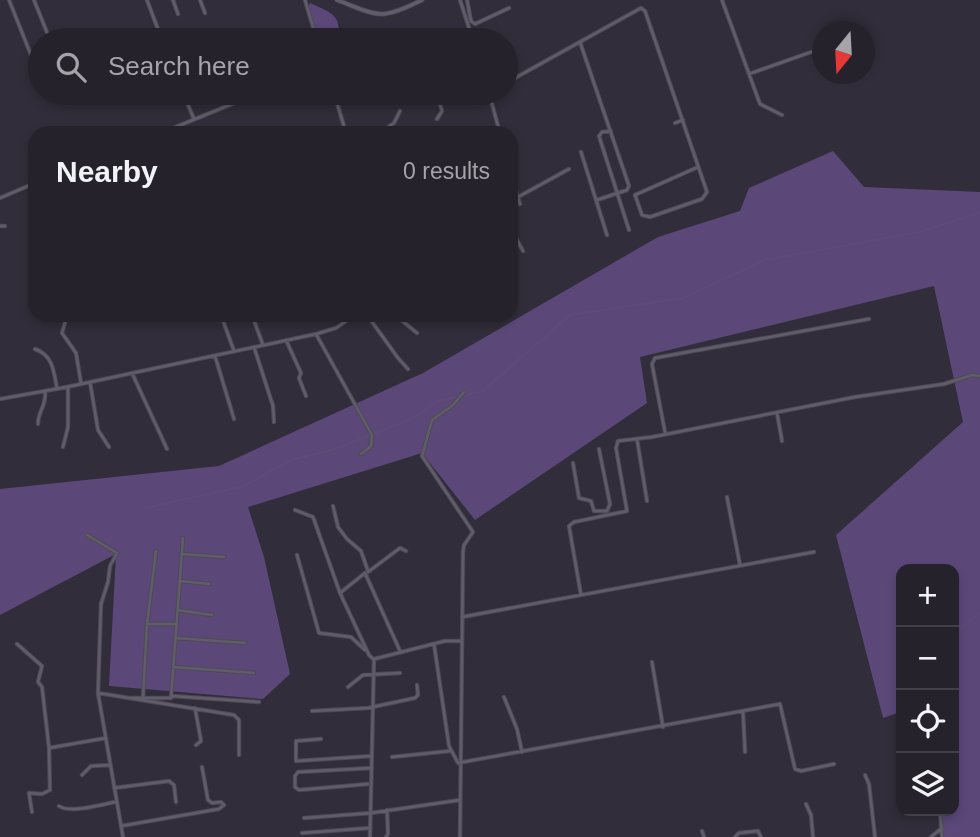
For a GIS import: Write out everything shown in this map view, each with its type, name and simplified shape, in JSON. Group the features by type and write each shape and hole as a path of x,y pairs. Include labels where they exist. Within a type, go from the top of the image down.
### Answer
{"street":[{"path":"9,0 28,48"},
{"path":"34,0 45,28"},
{"path":"147,0 158,28"},
{"path":"173,0 178,14"},
{"path":"200,0 205,13"},
{"path":"305,0 313,28"},
{"path":"337,0 365,11 385,15 422,0"},
{"path":"460,0 471,21 477,24 509,8"},
{"path":"467,0 470,28"},
{"path":"722,0 761,105 782,115"},
{"path":"518,76 637,8 642,9 707,192 704,198 650,218 642,215 635,195 698,167"},
{"path":"580,42 629,186 627,190 597,200"},
{"path":"749,74 812,52"},
{"path":"188,105 194,120"},
{"path":"179,126 230,105"},
{"path":"338,105 344,126"},
{"path":"437,119 442,113 440,105"},
{"path":"492,105 498,126"},
{"path":"390,126 400,111"},
{"path":"675,123 683,120"},
{"path":"611,131 602,132 599,136 629,230"},
{"path":"581,152 607,235"},
{"path":"518,198 519,201 569,169"},
{"path":"0,198 28,186"},
{"path":"0,226 5,226"},
{"path":"518,242 523,251"},
{"path":"665,433 652,364 655,358 869,319"},
{"path":"65,322 62,334 76,353 81,384"},
{"path":"224,322 234,351"},
{"path":"255,322 263,345"},
{"path":"0,399 316,334 347,322"},
{"path":"372,322 408,369"},
{"path":"404,322 417,333"},
{"path":"316,334 372,435 372,444 361,454"},
{"path":"286,340 301,373 299,379 306,396"},
{"path":"254,347 273,406 274,422"},
{"path":"35,349 46,353 49,358 58,389"},
{"path":"215,355 234,419"},
{"path":"132,373 167,449"},
{"path":"581,595 569,526 573,522 627,511 616,444 620,441 980,376"},
{"path":"90,382 97,430 108,447"},
{"path":"63,447 68,427 67,387"},
{"path":"38,424 46,402 45,391"},
{"path":"460,837 463,552 473,530 422,456 432,420 453,405 464,391"},
{"path":"777,413 782,442"},
{"path":"637,438 647,501"},
{"path":"594,511 604,512 609,509 599,449"},
{"path":"573,463 579,498 591,501 596,519"},
{"path":"727,497 740,565"},
{"path":"333,506 338,527 361,551 400,651"},
{"path":"295,510 312,516 340,593 369,656"},
{"path":"87,535 117,553 110,566 101,604 99,693 123,837"},
{"path":"131,698 170,700 172,696 183,538"},
{"path":"340,593 400,548 406,551"},
{"path":"143,698 147,624 156,551"},
{"path":"462,617 814,552"},
{"path":"182,554 224,557"},
{"path":"297,555 319,633 353,638 374,660"},
{"path":"180,581 209,584"},
{"path":"178,610 212,615"},
{"path":"147,624 177,624"},
{"path":"176,638 245,643"},
{"path":"370,837 374,660 377,656 461,641"},
{"path":"17,644 42,666 38,681 43,694 49,748 50,790 42,794 29,793 32,812"},
{"path":"434,644 450,751 456,761 461,763 780,704 795,769 801,771 834,764"},
{"path":"652,662 663,727"},
{"path":"174,667 254,673"},
{"path":"348,687 361,676 400,673"},
{"path":"313,711 373,706 416,698 417,685"},
{"path":"99,693 238,717 239,755"},
{"path":"172,696 259,702"},
{"path":"504,697 517,729 522,752"},
{"path":"195,708 201,741 196,745"},
{"path":"743,711 745,752"},
{"path":"49,748 106,738"},
{"path":"321,738 296,741 296,761 372,756"},
{"path":"392,757 450,751"},
{"path":"82,775 91,766 110,765"},
{"path":"121,826 222,808 223,802 212,803 208,800 202,767"},
{"path":"368,784 299,790 295,787 295,776 298,772 372,768"},
{"path":"865,775 869,783 875,837"},
{"path":"114,788 169,781 174,786 176,802"},
{"path":"304,818 371,813 460,800"},
{"path":"59,806 74,809 116,802"},
{"path":"806,804 810,810 813,837"},
{"path":"386,837 387,810"},
{"path":"941,816 942,837"},
{"path":"302,833 370,828"},
{"path":"931,837 942,828"},
{"path":"702,831 704,837"},
{"path":"735,837 739,833 757,831 761,837"}],"shaded area":[{"path":"310,3 329,12 338,28 315,28 308,8"},
{"path":"833,151 864,187 980,192 980,837 940,837 939,816 959,816 959,564 896,564 896,714 883,718 836,535 963,422 934,286 640,357 647,403 475,520 422,453 248,507 264,557 290,674 263,699 109,686 116,554 0,615 0,489 219,466 423,373 511,322 518,322 518,318 658,237 740,211 749,188"}],"waterway":[{"path":"464,395 483,391 570,315 683,298 765,260 919,232 980,213"},
{"path":"145,508 244,486 291,460 335,449 411,419 438,401 458,397"},
{"path":"959,631 980,612"}]}
